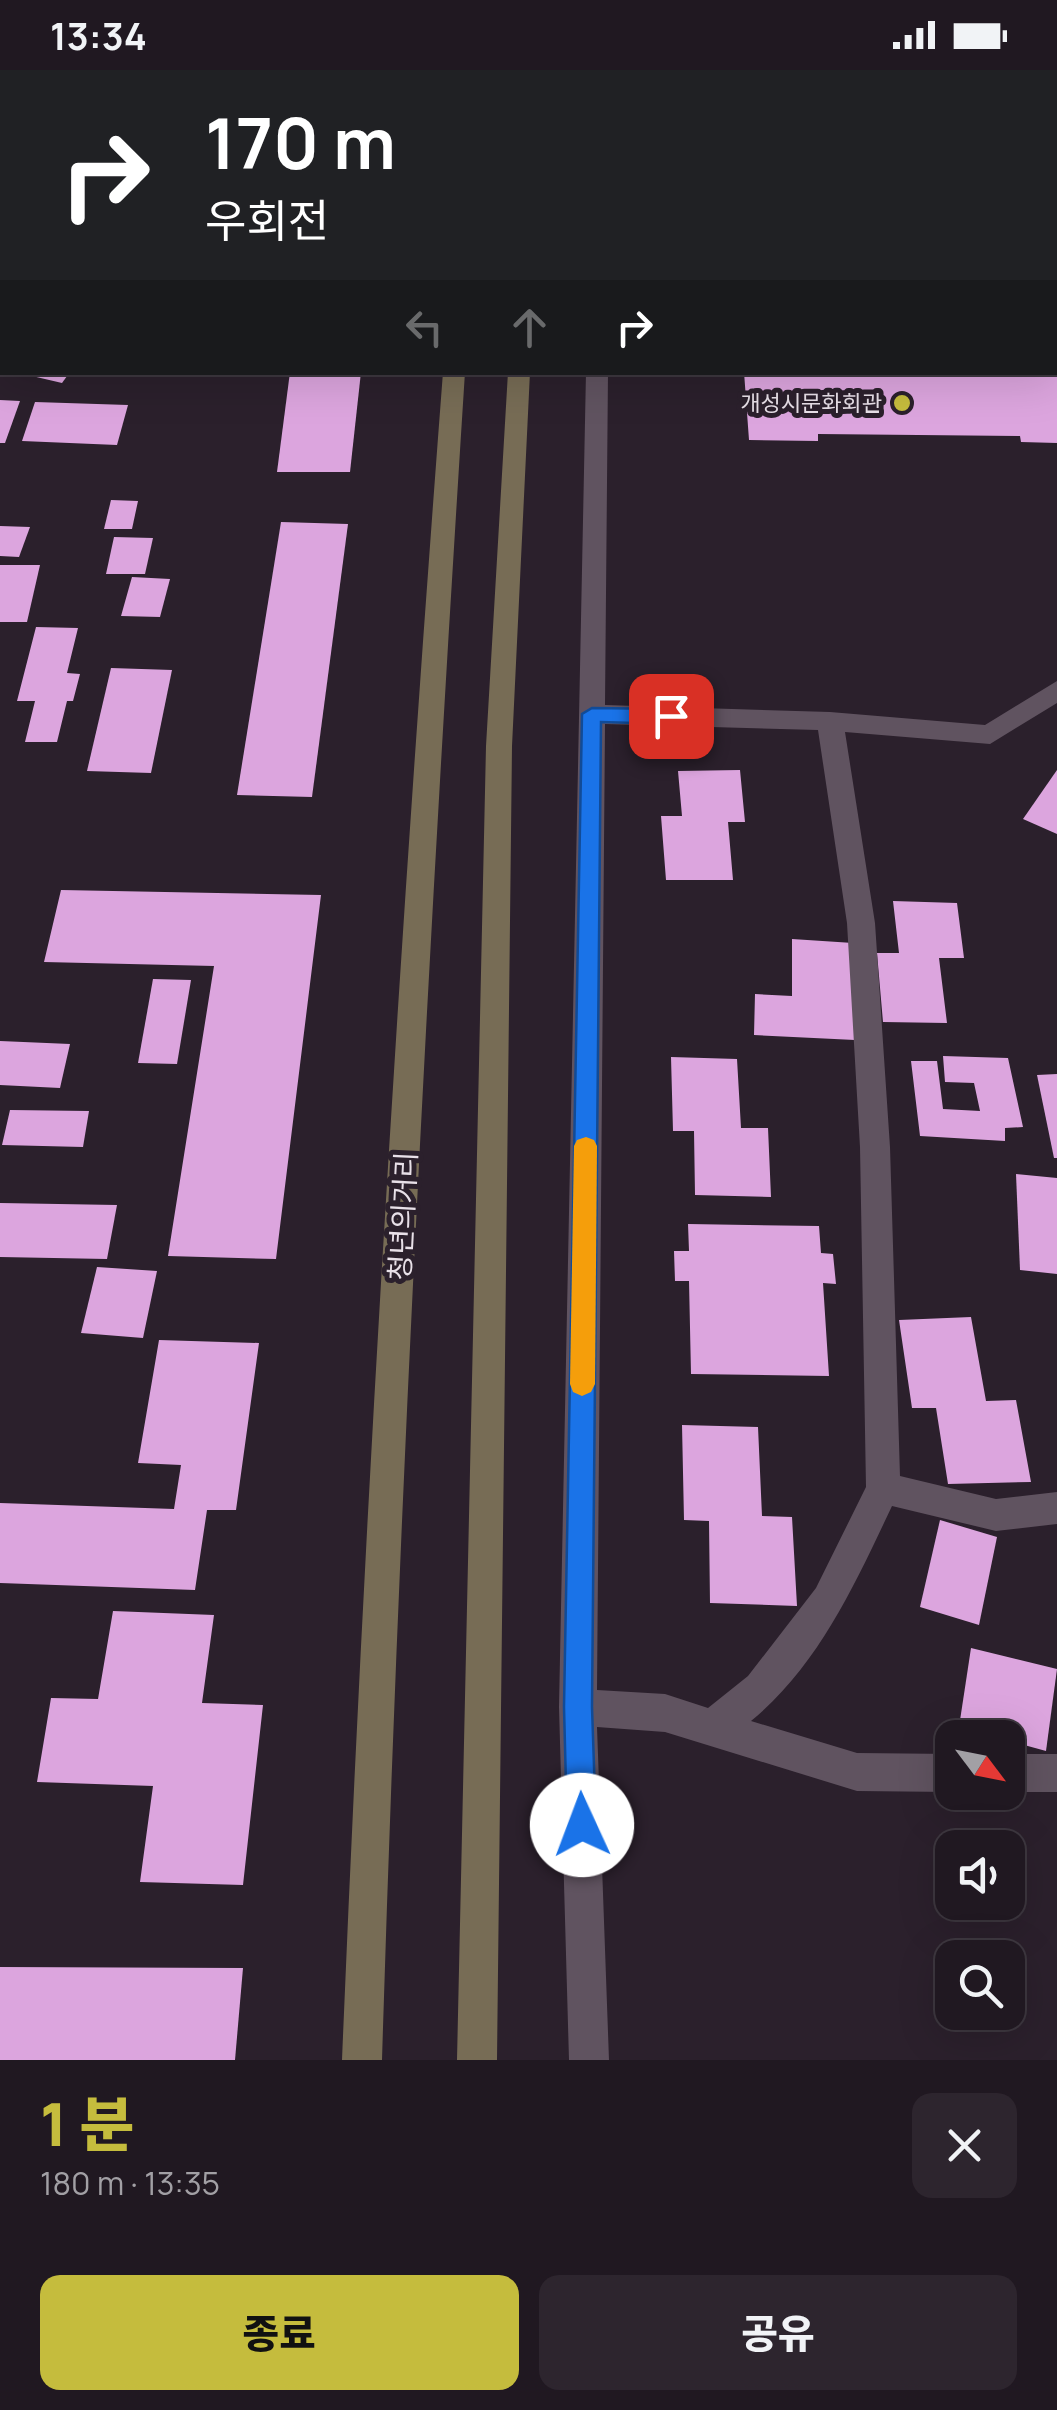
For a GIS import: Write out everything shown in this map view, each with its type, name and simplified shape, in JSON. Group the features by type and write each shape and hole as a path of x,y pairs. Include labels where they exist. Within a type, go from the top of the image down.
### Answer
{"main road":[{"name":"청년의거리","path":"362,2060 371,1806 421,854 454,375"},
{"path":"477,2060 499,766 519,375"}],"street":[{"path":"590,2060 578,1707 597,375"},
{"path":"592,714 830,720 990,735 1057,690"},
{"path":"714,1727 761,1688 829,1600 884,1488 875,1146 862,923 830,720"},
{"path":"884,1488 996,1515 1057,1508"},
{"path":"578,1707 665,1713 857,1772 935,1772"},
{"path":"1025,1773 1057,1774"}],"building":[{"path":"28,375 68,375 62,383"},
{"path":"290,375 361,375 350,472 277,472"},
{"name":"개성시문화회관","path":"744,375 1057,375 1057,443 1021,442 1020,436 818,434 818,441 749,440"},
{"path":"0,400 20,401 5,443 0,443"},
{"path":"35,402 128,405 117,445 22,441"},
{"path":"111,500 138,501 132,529 104,529"},
{"path":"281,522 348,524 312,797 237,795"},
{"path":"0,526 30,527 19,557 0,556"},
{"path":"114,537 153,538 145,574 106,574"},
{"path":"0,565 40,565 27,622 0,622"},
{"path":"132,577 170,579 160,617 121,616"},
{"path":"36,627 78,628 67,673 80,674 73,701 67,701 57,742 25,742 35,701 17,701"},
{"path":"111,668 172,670 151,773 87,771"},
{"path":"740,770 745,822 728,822 733,880 666,880 661,816 682,816 678,771"},
{"path":"1057,770 1057,834 1023,819"},
{"path":"61,890 321,895 276,1259 168,1256 214,966 44,962"},
{"path":"893,901 957,903 964,958 939,958 947,1023 883,1022 877,953 899,953"},
{"path":"792,939 853,943 855,1040 754,1035 755,994 792,996"},
{"path":"153,979 191,980 177,1064 138,1063"},
{"path":"0,1041 70,1044 60,1088 0,1085"},
{"path":"943,1056 1008,1058 1023,1127 1005,1128 1005,1141 920,1136 911,1061 937,1061 943,1109 980,1111 974,1083 945,1082"},
{"path":"671,1057 737,1059 741,1128 768,1128 771,1197 695,1195 694,1131 673,1131"},
{"path":"1057,1074 1057,1158 1054,1158 1037,1075"},
{"path":"10,1110 89,1111 83,1147 2,1145"},
{"path":"1016,1174 1057,1178 1057,1274 1020,1270"},
{"path":"0,1203 117,1205 107,1259 0,1257"},
{"path":"688,1224 819,1226 821,1253 833,1254 836,1284 823,1283 829,1376 691,1374 689,1281 675,1281 674,1251 689,1251"},
{"path":"97,1267 157,1271 143,1338 81,1333"},
{"path":"971,1317 986,1401 1016,1400 1031,1482 948,1484 936,1408 912,1408 899,1320"},
{"path":"159,1340 259,1343 236,1510 207,1510 195,1590 0,1583 0,1503 174,1509 181,1465 138,1463"},
{"path":"682,1425 758,1427 762,1516 792,1517 797,1606 710,1603 709,1521 684,1520"},
{"path":"940,1520 997,1537 979,1625 920,1607"},
{"path":"113,1611 214,1615 202,1703 263,1705 243,1885 140,1882 153,1786 37,1782 51,1698 98,1699"},
{"path":"971,1648 1057,1669 1046,1751 1025,1745 1025,1720 960,1720"},
{"path":"0,1967 243,1968 235,2060 0,2060"}],"slow traffic":[{"path":"582,1384 586,1146"}],"place":[{"name":"개성시문화회관","path":"902,403"}],"route":[{"path":"582,1825 578,1707 592,714 671,716"}]}
